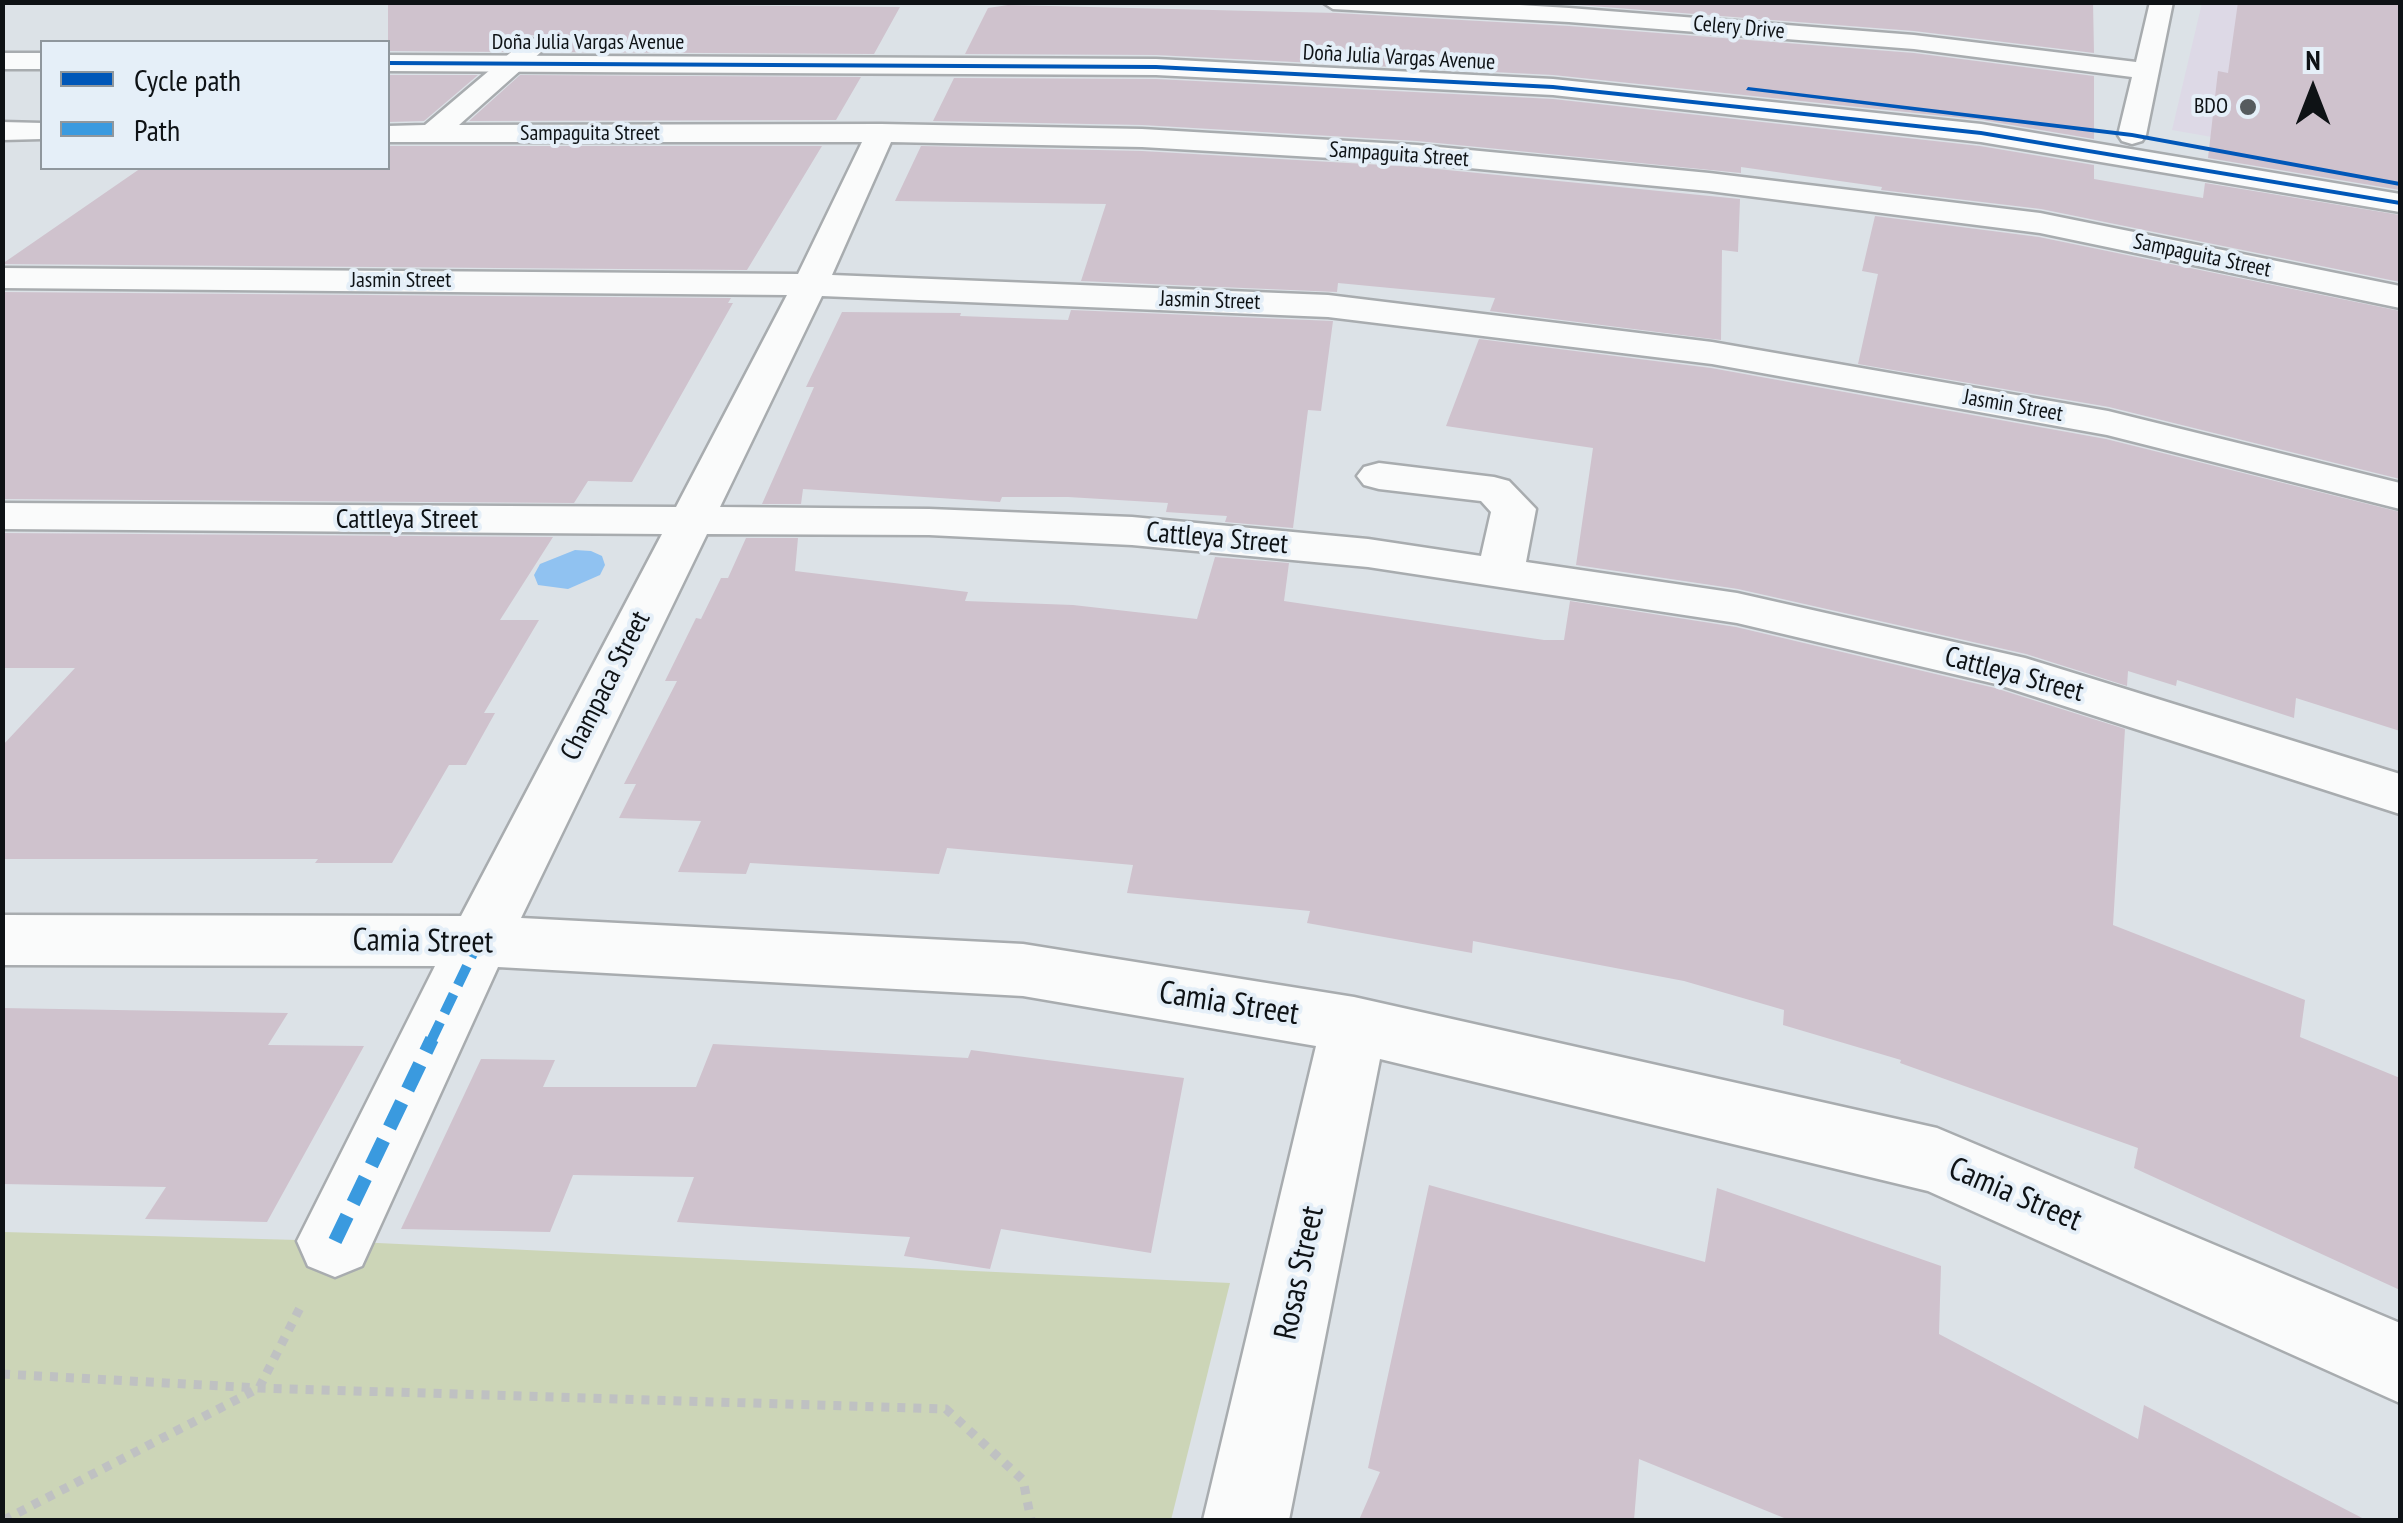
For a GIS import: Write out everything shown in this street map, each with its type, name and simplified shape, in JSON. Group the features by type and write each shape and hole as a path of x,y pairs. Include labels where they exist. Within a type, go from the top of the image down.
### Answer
{"street":[{"name":"Celery Drive","path":"1334,2 1569,15 1914,42 2144,71"},
{"path":"2132,136 2162,2"},
{"path":"1914,42 1931,16"},
{"path":"2,46 40,46"},
{"name":"Doña Julia Vargas Avenue","path":"390,47 523,55 1156,67 1554,88 1981,133 2396,187"},
{"name":"Doña Julia Vargas Avenue","path":"390,63 523,55 938,48 1333,57 1816,95 2132,136 2396,187"},
{"path":"431,135 523,55"},
{"path":"2,61 40,61"},
{"path":"2,130 40,131"},
{"name":"Sampaguita Street","path":"390,134 882,133 1142,138 1378,152 1709,182 2040,223 2400,297"},
{"name":"Champaca Street","path":"335,1241 479,941 810,285 882,133"},
{"name":"Jasmin Street","path":"2,278 810,285 1328,306 1712,353 2108,423 2400,496"},
{"path":"1379,476 1494,490 1514,510 1501,573"},
{"name":"Cattleya Street","path":"2,516 929,522 1132,531 1368,553 1737,608 2006,670 2400,794"},
{"name":"Camia Street","path":"2,940 479,941 1024,970 1354,1025 1937,1161 2400,1363"},
{"name":"Rosas Street","path":"1246,1520 1354,1025"}],"path":[{"path":"4,1520 259,1388 335,1241"},
{"path":"2,1374 259,1388 946,1409 1023,1480 1031,1520"}],"shaded area":[{"path":"2202,3 2400,3 2400,170 2172,130"}],"green space":[{"path":"3,1232 335,1241 1230,1283 1171,1520 3,1520"}],"water":[{"path":"575,550 602,556 605,565 600,575 568,589 538,585 534,575 540,564"}],"building":[{"path":"1540,2 2093,2 2094,53 1914,31"},
{"path":"2238,2 2400,2 2400,190 2208,158 2218,71 2228,73"},
{"path":"388,3 900,7 874,54 546,52 548,45 533,35 521,39 506,52 390,51"},
{"path":"1008,5 1336,13 1569,26 1914,53 2094,76 2094,139 1982,120 1553,75 1156,55 965,54 988,8"},
{"path":"390,75 478,75 424,121 390,122"},
{"path":"520,75 861,77 836,120 469,121"},
{"path":"954,78 1156,79 1553,99 1980,146 2094,165 2094,179 2203,198 2205,183 2400,215 2400,282 2041,209 1881,190 1882,187 1741,167 1741,173 1417,141 1142,125 933,121"},
{"path":"390,146 822,146 747,270 2,264 138,170 390,170"},
{"path":"921,146 1142,151 1417,167 1740,199 1738,252 1722,250 1721,340 1490,311 1495,298 1338,283 1337,292 1081,281 1106,204 895,201"},
{"path":"1875,216 2039,237 2400,311 2400,479 2109,407 1858,364 1878,274 1862,271"},
{"path":"2,292 731,298 728,303 733,303 632,482 588,481 574,503 2,499"},
{"path":"1071,310 1333,321 1321,411 1308,410 1293,528 1225,522 1227,516 1166,512 1168,503 1068,497 1002,497 1000,502 803,489 801,504 762,504 814,387 806,387 842,312 961,313 960,316 1068,320"},
{"path":"1479,339 1711,368 2106,439 2400,512 2400,731 2296,698 2294,718 2177,680 2176,686 2128,671 2127,686 2026,654 1738,589 1576,565 1593,448 1446,426"},
{"path":"2,533 553,537 500,620 539,620 484,713 495,713 466,765 449,765 392,863 315,863 318,859 2,859 2,746 75,668 2,668"},
{"path":"746,538 798,538 795,571 968,592 965,601 1073,605 1197,619 1215,557 1289,563 1284,601 1544,640 1564,640 1570,601 1736,627 1995,688 2125,729 2113,925 2305,1000 2300,1037 2400,1078 2400,1290 2134,1168 2138,1148 1900,1063 1901,1060 1783,1025 1784,1010 1684,981 1473,941 1472,953 1307,923 1310,911 1127,893 1133,865 947,848 939,874 750,863 746,874 678,872 701,821 619,818 636,784 624,784 677,681 665,681 696,618 701,619 721,578 728,578"},
{"path":"2,1008 288,1013 268,1045 364,1046 267,1222 145,1219 166,1187 2,1184"},
{"path":"713,1044 968,1058 971,1050 1184,1078 1151,1253 1001,1229 990,1269 904,1256 910,1237 677,1222 694,1177 573,1175 550,1232 401,1229 481,1059 555,1060 543,1087 696,1087"},
{"path":"1429,1185 1705,1262 1717,1188 1941,1266 1939,1334 2138,1439 2144,1405 2366,1520 1789,1520 1639,1459 1634,1520 1359,1520 1380,1472 1368,1468"}],"marked path":[{"path":"335,1241 479,941"}],"cycle path":[{"path":"390,63 1156,67 1553,87 1981,133 2400,203"},
{"path":"1748,89 2132,135 2400,184"}],"place":[{"name":"BDO","path":"2248,107"}]}
